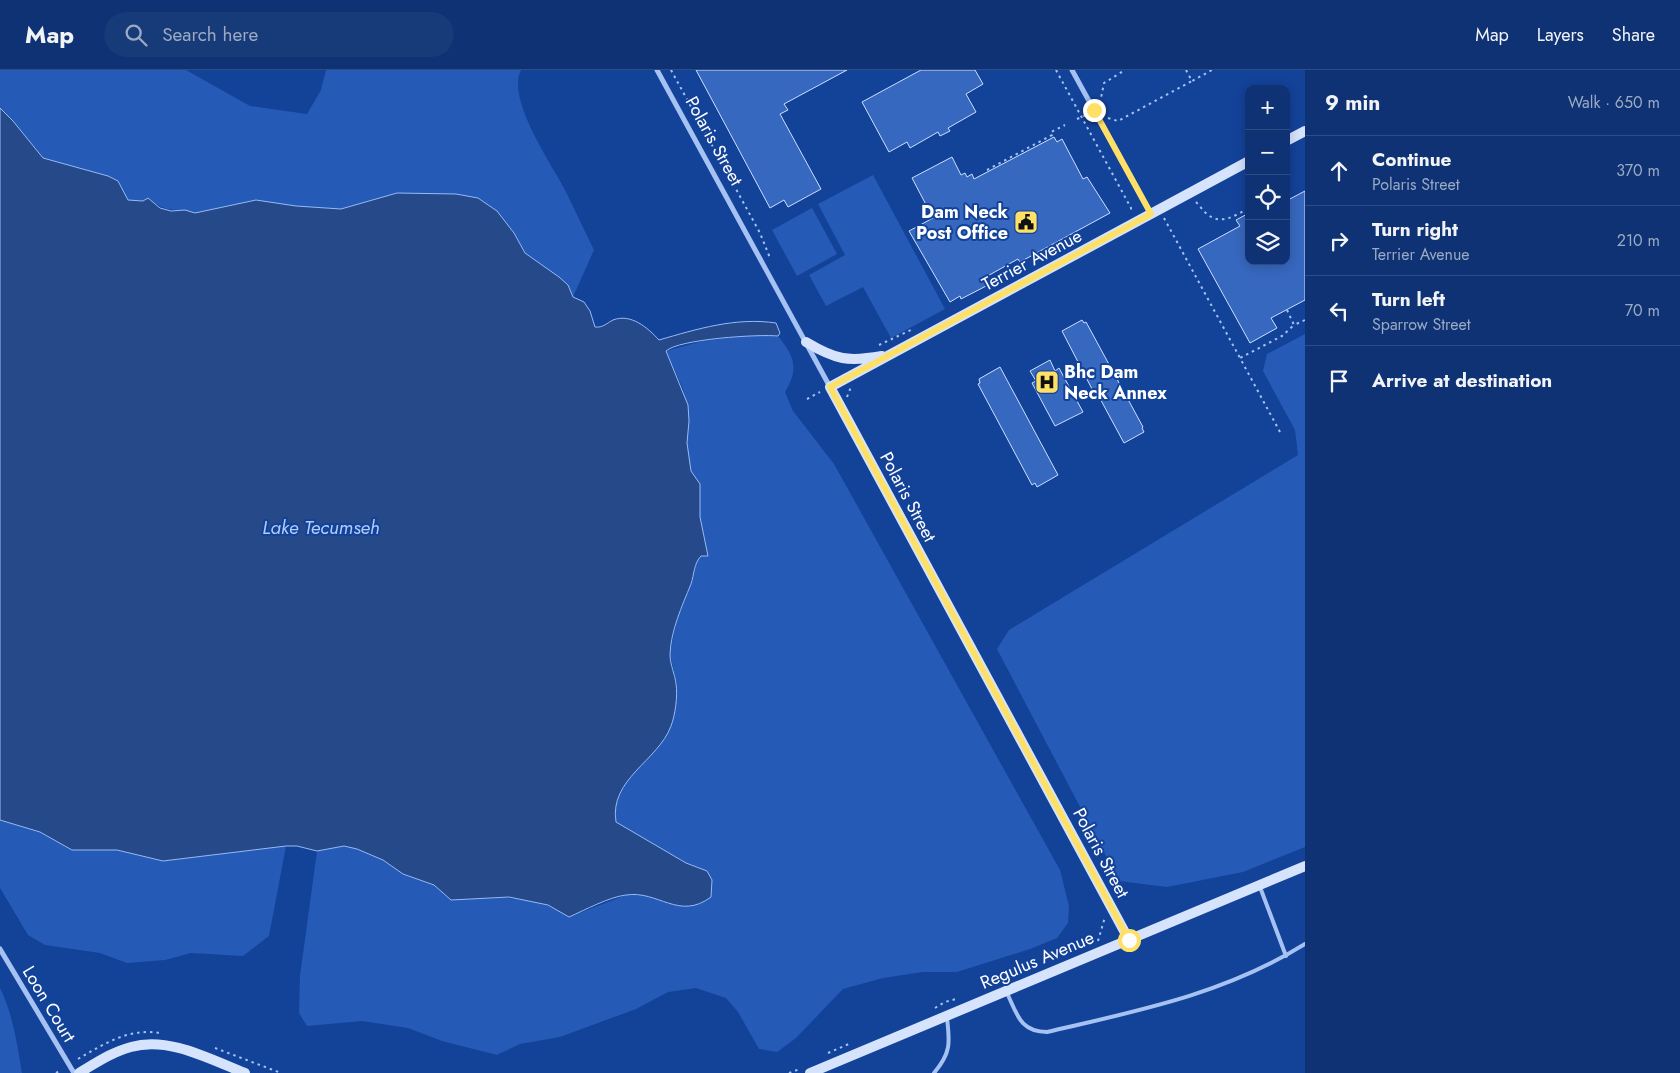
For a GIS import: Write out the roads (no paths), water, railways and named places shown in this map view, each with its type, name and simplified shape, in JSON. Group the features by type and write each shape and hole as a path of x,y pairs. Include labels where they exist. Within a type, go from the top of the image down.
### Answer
{"street":[{"name":"Polaris Street","path":"657,70 1129,940"},
{"path":"1072,70 1151,214"},
{"path":"1290,139 1305,131"},
{"name":"Terrier Avenue","path":"830,387 1245,163"},
{"path":"806,342 840,359 859,360 893,354"},
{"name":"Regulus Avenue","path":"806,1070 946,1016 1305,866"},
{"name":"Loon Court","path":"0,949 74,1073"},
{"path":"79,1073 130,1047 155,1044 196,1054 245,1073"}],"lane":[{"path":"1259,885 1286,956"},
{"path":"1006,991 1021,1022 1030,1030 1047,1032 1176,1002 1272,965 1305,944"},
{"path":"934,1073 945,1059 950,1041 946,1016"}],"water":[{"name":"Lake Tecumseh","path":"0,108 43,158 108,176 118,181 128,200 143,201 148,198 160,208 171,211 185,210 195,213 256,200 296,206 341,209 397,193 456,194 478,198 497,211 514,233 525,253 559,277 568,285 573,297 584,302 590,311 595,327 603,326 613,320 626,318 639,323 659,340 717,325 746,322 776,323 780,333 778,336 702,340 686,343 666,351 688,405 687,443 691,471 700,484 700,517 708,556 701,556 697,562 672,636 670,658 677,694 671,726 656,750 627,782 620,794 616,807 616,822 686,863 707,871 712,880 711,897 699,904 678,906 648,897 626,895 605,901 569,917 548,905 509,897 451,900 434,885 403,874 383,860 357,849 344,846 317,851 297,846 286,846 163,861 117,850 72,850 40,832 0,820"}],"place":[{"name":"Dam Neck Post Office","path":"1026,222"},
{"name":"Bhc Dam Neck Annex","path":"1047,382"}]}
